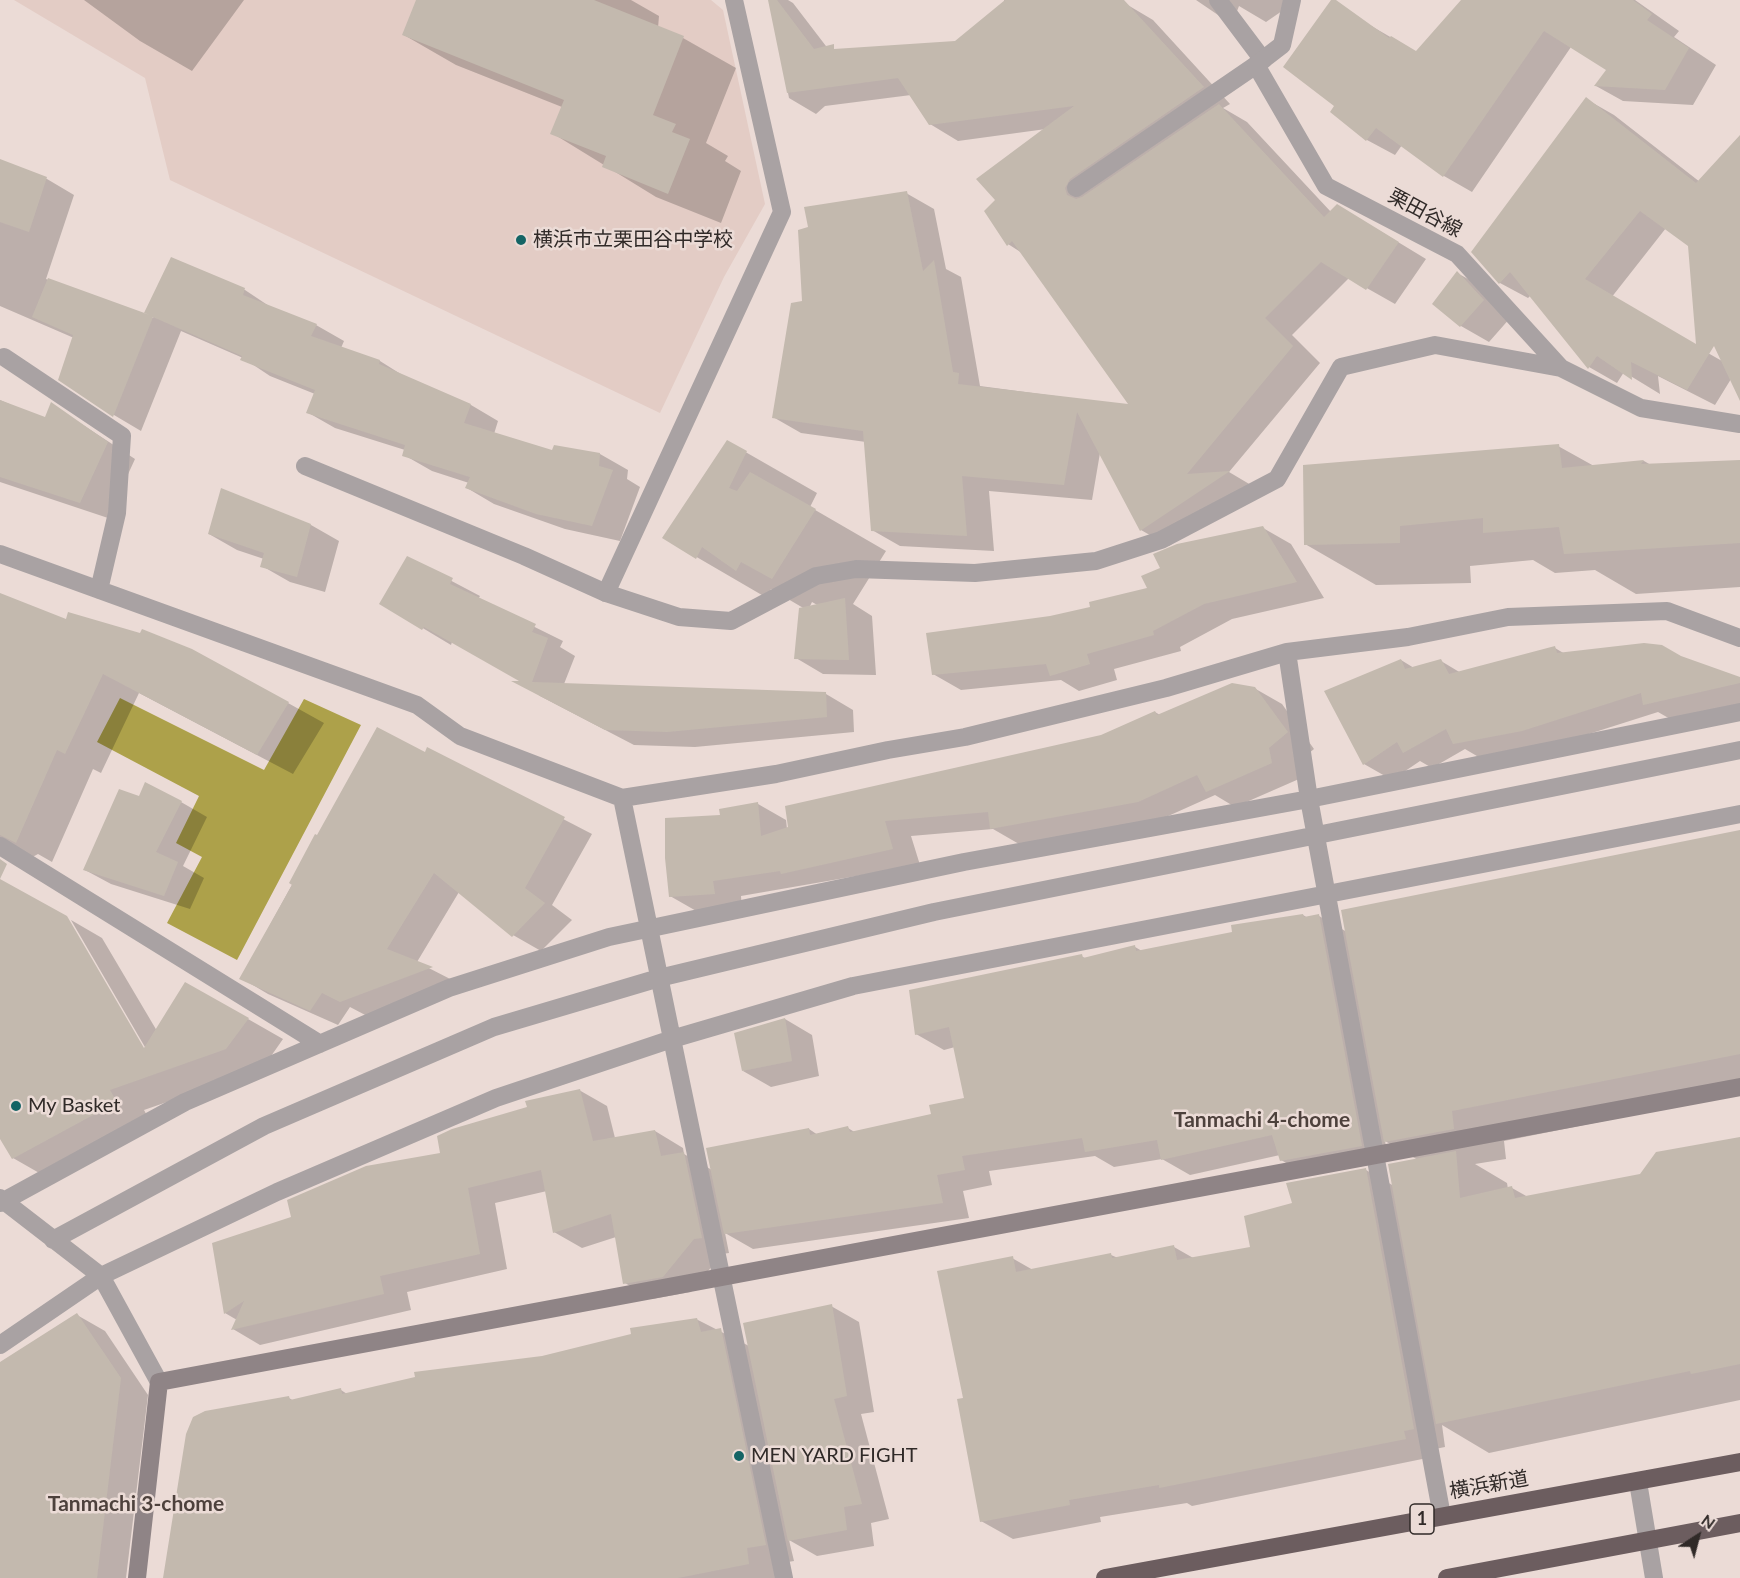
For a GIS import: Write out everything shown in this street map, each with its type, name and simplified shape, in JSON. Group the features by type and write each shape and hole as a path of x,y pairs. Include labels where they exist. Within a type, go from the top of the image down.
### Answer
{"highway":[{"name":"横浜新道","path":"1105,1578 1740,1462"},
{"path":"1447,1578 1740,1523"}],"street":[{"path":"606,593 782,212 734,0"},
{"name":"栗田谷線","path":"1218,0 1260,62 1326,186 1457,254 1562,368 1641,408 1740,423"},
{"path":"1076,188 1282,45 1292,0"},
{"path":"305,465 524,556 606,593 679,617 731,621 816,576 856,568 975,573 1096,561 1161,540 1277,479 1341,367 1435,345 1562,368"},
{"path":"2,356 122,436 117,513 99,590"},
{"path":"0,554 417,705 460,736 622,798 776,774 888,750 965,737 1166,688 1287,652 1408,636 1508,617 1667,611 1740,638"},
{"path":"1287,652 1326,895 1442,1516"},
{"path":"136,1578 159,1382 101,1276 1,1200 185,1102 449,988 609,937 963,861 1309,799 1740,712"},
{"path":"53,1240 275,1121 494,1027 659,978 934,912 1740,750"},
{"path":"622,798 784,1578"},
{"path":"0,1345 101,1276 277,1192 496,1098 672,1039 853,986 1740,814"},
{"path":"0,846 320,1044"},
{"path":"159,1382 1740,1087"},
{"path":"1638,1482 1654,1578"}],"shaded area":[{"name":"横浜市立栗田谷中学校","path":"14,0 711,0 723,10 765,204 724,277 660,413 170,180 145,78"},
{"path":"120,698 264,770 304,699 361,725 237,960 167,923 202,857 176,843 199,796 97,742"}],"building":[{"path":"416,0 594,0 684,36 653,115 676,124 672,132 690,139 668,194 602,167 606,156 550,134 564,100 402,35"},
{"path":"768,0 777,0 814,49 834,44 834,49 955,41 1005,0 1124,0 1204,87 1070,179 1065,188 1067,195 1076,199 1082,197 1219,104 1324,217 1337,204 1399,242 1366,290 1321,262 1265,318 1293,346 1187,474 1230,471 1140,531 1077,412 1064,485 962,476 967,536 871,531 863,431 772,418 791,303 802,301 798,230 808,227 804,207 907,191 923,271 934,260 953,372 959,373 958,384 1128,404 1012,241 1007,246 984,211 995,200 976,179 1074,106 929,125 898,78 787,93"},
{"path":"1331,0 1336,0 1389,38 1391,36 1416,51 1461,0 1633,0 1652,14 1647,20 1689,48 1665,90 1594,86 1606,70 1544,31 1443,177 1376,128 1366,141 1330,112 1334,106 1283,67"},
{"path":"1586,97 1696,183 1740,135 1740,401 1714,346 1687,390 1631,362 1632,380 1597,356 1588,369 1510,272 1499,284 1471,252","holes":["1640,211 1688,246 1696,344 1585,279"]},
{"path":"0,159 47,177 29,232 0,222"},
{"path":"171,257 245,288 243,295 317,324 311,336 380,360 379,364 471,404 464,423 552,450 554,445 600,453 599,466 613,470 592,526 536,514 465,488 470,477 402,456 405,445 306,413 315,390 240,360 242,356 153,317 113,417 58,380 73,335 32,317 48,278 144,313"},
{"path":"1457,271 1484,300 1460,327 1432,304"},
{"path":"0,400 45,417 51,402 108,442 80,503 0,477"},
{"path":"727,440 747,451 729,488 737,491 750,472 816,509 772,579 741,562 736,571 702,547 696,559 662,538"},
{"path":"1559,444 1562,468 1644,460 1641,464 1740,460 1740,543 1564,554 1559,527 1483,533 1483,518 1400,526 1400,543 1304,545 1303,465"},
{"path":"221,488 311,524 297,577 260,567 264,553 208,534"},
{"path":"1263,526 1297,582 1204,604 1153,631 1154,635 1087,654 1090,664 1050,676 1046,664 932,675 926,633 1050,616 1090,607 1089,602 1147,588 1141,576 1160,568 1153,554 1177,544"},
{"path":"407,556 453,578 450,584 536,624 532,632 548,638 532,682 826,692 827,717 667,732 605,730 511,681 519,681 424,627 422,630 379,604"},
{"path":"0,593 66,619 68,612 140,633 142,629 192,649 289,702 257,755 103,674 65,754 57,750 16,843 0,835"},
{"path":"845,598 849,660 794,659 799,608"},
{"path":"1644,643 1662,645 1681,656 1740,677 1740,683 1643,705 1641,693 1522,731 1453,744 1446,729 1403,753 1397,742 1363,765 1324,691 1401,659 1405,669 1441,659 1449,674 1555,646 1557,653"},
{"path":"1232,683 1255,687 1288,732 1269,748 1272,763 1206,792 1197,775 1138,802 990,829 988,812 885,821 893,849 781,874 780,871 713,881 715,894 669,897 665,858 665,818 720,815 719,809 758,802 761,836 788,827 785,806 1101,735 1155,711 1157,715"},
{"path":"377,727 425,752 427,747 565,817 525,888 545,903 512,937 434,873 387,949 433,967 340,1002 322,993 310,1011 239,979 292,885 289,883 315,834 317,835"},
{"path":"145,782 182,801 156,852 178,862 164,896 83,870 119,789 139,796"},
{"path":"1740,830 1740,1054 1452,1111 1454,1129 1384,1142 1341,910"},
{"path":"0,859 7,864 0,879"},
{"path":"0,879 67,916 144,1048 185,982 249,1018 226,1049 110,1090 117,1102 12,1159 0,1139"},
{"path":"1303,914 1304,917 1319,914 1362,1146 1280,1161 1272,1135 1161,1160 1157,1140 1085,1152 1082,1138 962,1156 965,1170 937,1175 943,1203 724,1234 706,1148 809,1128 810,1135 848,1126 850,1132 931,1114 929,1105 964,1098 949,1027 915,1035 909,990 1082,954 1083,958 1135,945 1136,951 1232,932 1231,925"},
{"path":"785,1018 792,1061 742,1071 734,1033"},
{"path":"580,1089 593,1141 655,1130 661,1156 684,1152 702,1238 694,1239 663,1277 623,1284 611,1214 553,1233 541,1170 468,1188 480,1254 380,1276 384,1294 231,1330 244,1301 224,1314 212,1243 291,1217 287,1200 366,1166 440,1153 437,1136 452,1129 527,1107 525,1101"},
{"path":"1740,1137 1740,1364 1691,1374 1690,1371 1436,1424 1388,1164 1456,1151 1460,1198 1512,1186 1515,1198 1640,1174 1656,1152"},
{"path":"1366,1168 1414,1429 1404,1431 1406,1439 1159,1488 1159,1485 1069,1500 1070,1505 980,1522 957,1399 963,1398 937,1271 1013,1256 1016,1272 1111,1253 1112,1258 1174,1245 1177,1260 1250,1247 1244,1216 1292,1203 1286,1183"},
{"path":"832,1304 847,1396 834,1399 862,1504 844,1507 847,1530 788,1541 743,1323"},
{"path":"77,1313 121,1378 97,1578 0,1578 0,1362"},
{"path":"697,1318 701,1332 721,1328 766,1545 747,1548 749,1564 678,1578 163,1578 186,1434 193,1417 205,1411 289,1396 290,1400 341,1388 342,1394 415,1377 414,1372 542,1356 631,1334 630,1328"}],"place":[{"name":"横浜市立栗田谷中学校","path":"521,240"},
{"name":"My Basket","path":"16,1106"},
{"name":"MEN YARD FIGHT","path":"739,1456"}],"district":[{"name":"Tanmachi 4-chome","path":"1262,1120"},
{"name":"Tanmachi 3-chome","path":"136,1504"}]}
